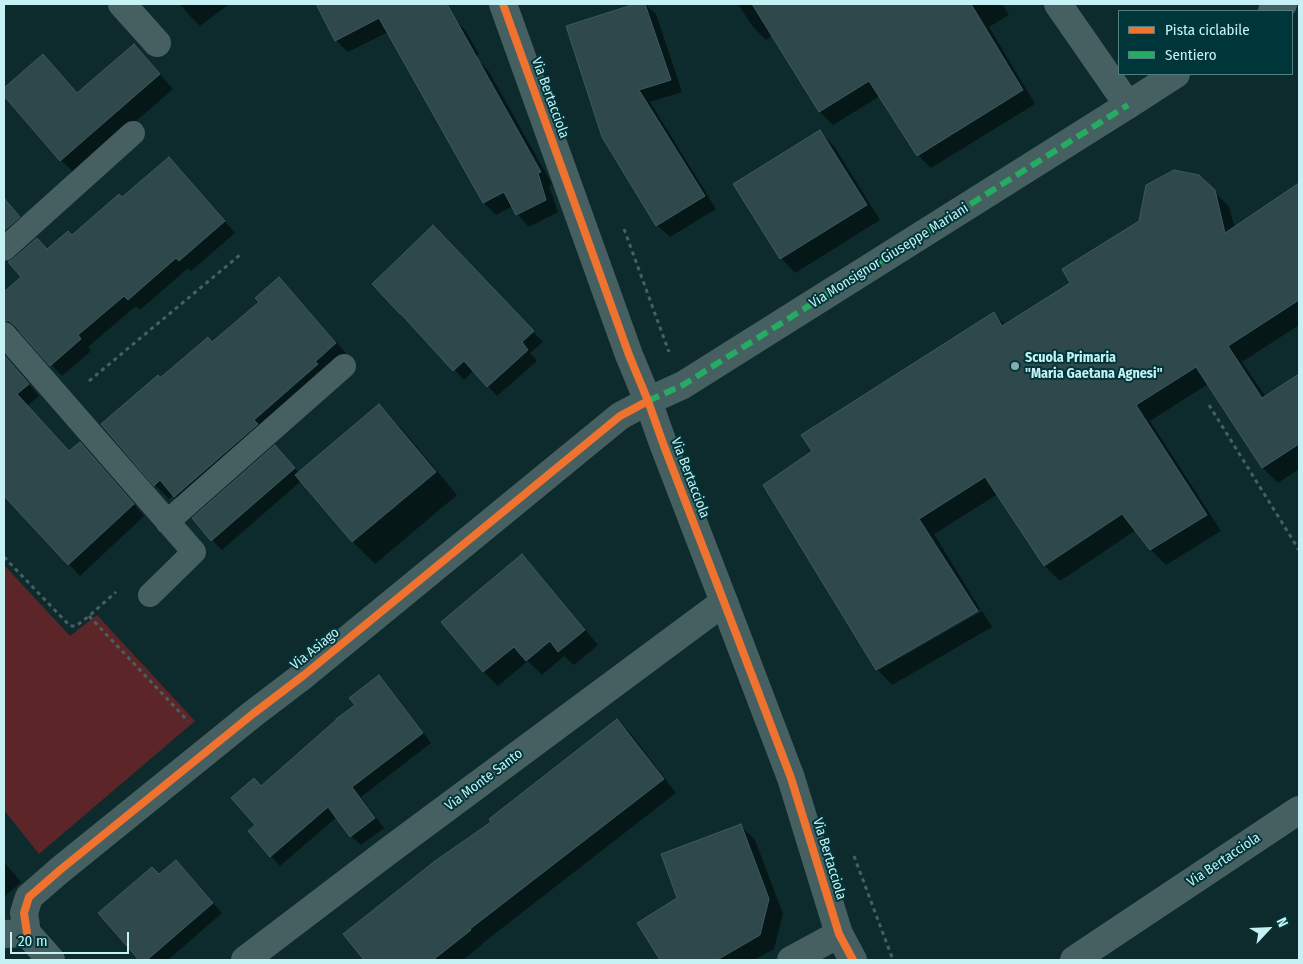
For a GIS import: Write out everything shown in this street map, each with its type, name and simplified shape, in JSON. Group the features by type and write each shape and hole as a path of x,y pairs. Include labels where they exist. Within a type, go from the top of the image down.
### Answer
{"street":[{"path":"122,4 156,44"},
{"name":"Via Bertacciola","path":"503,4 629,355 791,778 839,934 853,960"},
{"path":"1058,4 1128,105"},
{"name":"Via Monsignor Giuseppe Mariani","path":"648,401 683,385 1174,75"},
{"name":"Via Asiago","path":"16,934 30,897 60,870 304,675 620,416 648,401"},
{"name":"Via Monte Santo","path":"246,960 387,852 724,602"},
{"name":"Via Bertacciola","path":"1074,960 1299,810"},
{"path":"16,934 51,960"},
{"path":"791,960 839,934"}],"lane":[{"path":"4,249 133,133"},
{"path":"4,334 194,552 150,595"},
{"path":"167,522 344,366"}],"path":[{"path":"64,402 241,254"},
{"path":"1209,405 1299,550"},
{"path":"4,556 70,626 76,626 119,590"},
{"path":"89,616 212,747"}],"shaded area":[{"path":"4,565 70,636 97,615 195,721 39,854 4,810"}],"building":[{"path":"316,4 447,4 541,172 538,173 546,200 516,215 504,192 483,203 379,18 335,41"},
{"path":"635,4 645,4 671,80 639,90 705,196 656,226 602,137 566,26"},
{"path":"752,4 971,4 1023,90 917,156 869,81 819,112"},
{"path":"134,44 160,74 60,161 4,96 4,88 43,54 77,93"},
{"path":"820,130 867,205 780,259 733,184"},
{"path":"169,157 225,221 179,261 176,258 128,300 124,296 78,335 81,339 50,366 14,325 9,321 4,321 4,292 21,277 8,262 37,238 47,249 68,231 72,235 119,194 122,197"},
{"name":"Scuola Primaria \"Maria Gaetana Agnesi\"","path":"1174,170 1199,175 1215,190 1225,233 1299,183 1299,300 1228,346 1262,398 1299,374 1299,444 1262,468 1196,367 1136,405 1207,515 1150,550 1122,514 1044,566 985,477 919,519 978,611 876,670 763,485 812,451 801,435 994,312 1002,326 1070,283 1062,269 1139,221 1146,185"},
{"path":"4,198 20,217 4,231"},
{"path":"433,225 534,331 522,342 528,350 487,387 464,361 453,371 372,284"},
{"path":"279,277 336,343 315,362 318,364 254,420 258,424 174,497 160,480 154,486 101,424 158,375 160,378 208,337 212,342 259,302 255,298"},
{"path":"4,355 29,384 17,394 69,451 80,442 134,504 68,565 4,496"},
{"path":"379,404 436,472 352,542 295,475"},
{"path":"275,445 295,468 211,541 192,518"},
{"path":"522,554 585,630 558,652 550,641 526,661 514,647 483,672 441,622"},
{"path":"379,675 423,733 352,787 375,818 350,837 328,807 270,857 248,831 255,825 231,798 254,778 261,786 336,719 355,705 349,698"},
{"path":"617,719 664,779 470,929 433,960 364,960 343,934 435,861 491,822 489,819"},
{"path":"741,824 769,899 760,935 717,960 660,960 637,923 677,898 661,854"},
{"path":"176,860 213,903 147,960 139,960 98,913 152,867 159,874"}],"marked path":[{"path":"648,401 683,385 1128,105"}],"cycle path":[{"path":"503,4 629,355 791,778 839,934 853,960"},
{"path":"27,933 24,913 29,897 60,870 254,713 304,675 620,416 648,401"}],"place":[{"name":"Scuola Primaria \"Maria Gaetana Agnesi\"","path":"1015,366"}]}
